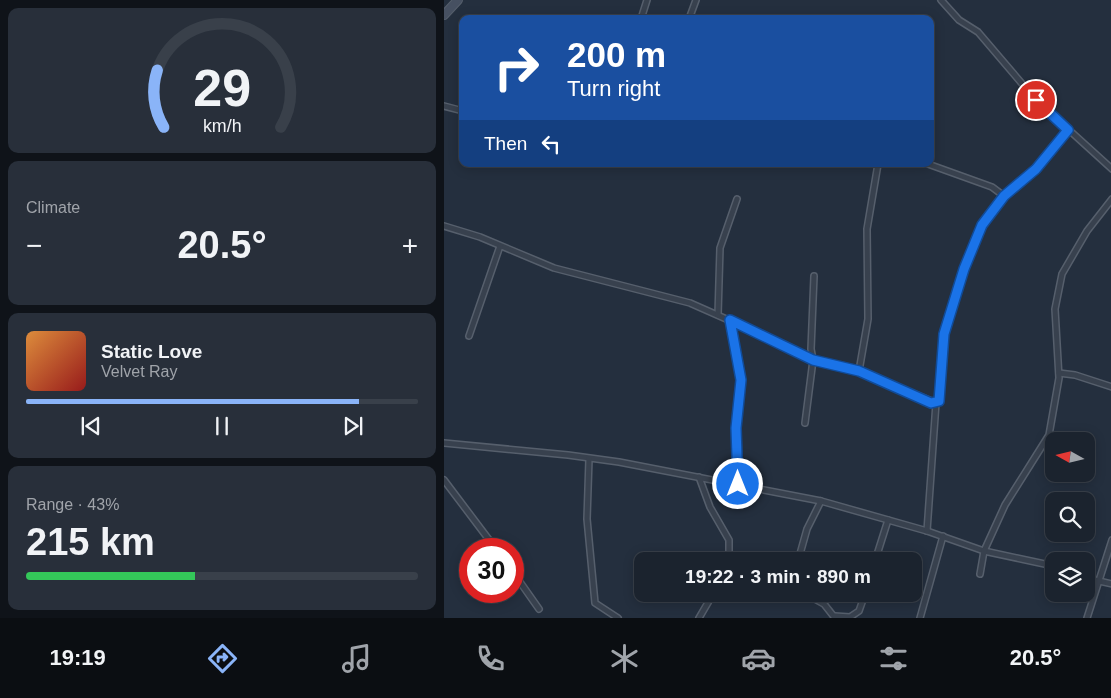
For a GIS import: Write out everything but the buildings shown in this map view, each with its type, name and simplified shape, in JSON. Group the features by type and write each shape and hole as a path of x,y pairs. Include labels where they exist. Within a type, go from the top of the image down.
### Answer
{"main road":[{"path":"444,15 458,0"}],"street":[{"path":"642,15 647,0"},
{"path":"690,15 696,0"},
{"path":"941,0 959,20 978,32 1036,100 1111,169"},
{"path":"444,106 459,110"},
{"path":"927,531 936,403 939,401 944,334 964,269 982,225 1004,196 1036,169 1068,130"},
{"path":"934,166 992,188 1004,196"},
{"path":"859,371 868,319 867,229 877,167"},
{"path":"718,315 720,248 737,199"},
{"path":"980,574 984,551 1005,505 1050,436 1059,373 1055,309 1062,274 1087,230 1111,199"},
{"path":"444,226 500,246 547,266 666,295 730,320 813,360 859,371 936,403"},
{"path":"469,336 500,246"},
{"path":"805,423 813,360 811,349 814,276"},
{"path":"730,320 741,380 736,434 738,484"},
{"path":"1059,373 1075,375 1111,387"},
{"path":"444,443 619,462 738,484 821,501 927,531 984,551 1045,564"},
{"path":"589,459 587,519 595,603 618,618"},
{"path":"699,477 710,507 729,540 729,552"},
{"path":"444,480 488,538"},
{"path":"801,552 807,530 821,501"},
{"path":"878,552 888,520"},
{"path":"920,618 943,536"},
{"path":"1087,618 1111,540"},
{"path":"1095,580 1111,584"},
{"path":"524,588 539,609"},
{"path":"699,618 708,602"},
{"path":"820,602 835,617 850,617 859,611 862,602"}],"route":[{"path":"738,484 735,440 741,380 730,320 813,360 859,371 931,403 939,401 944,334 964,269 982,225 1004,196 1021,184 1036,169 1068,130 1036,100"}]}
